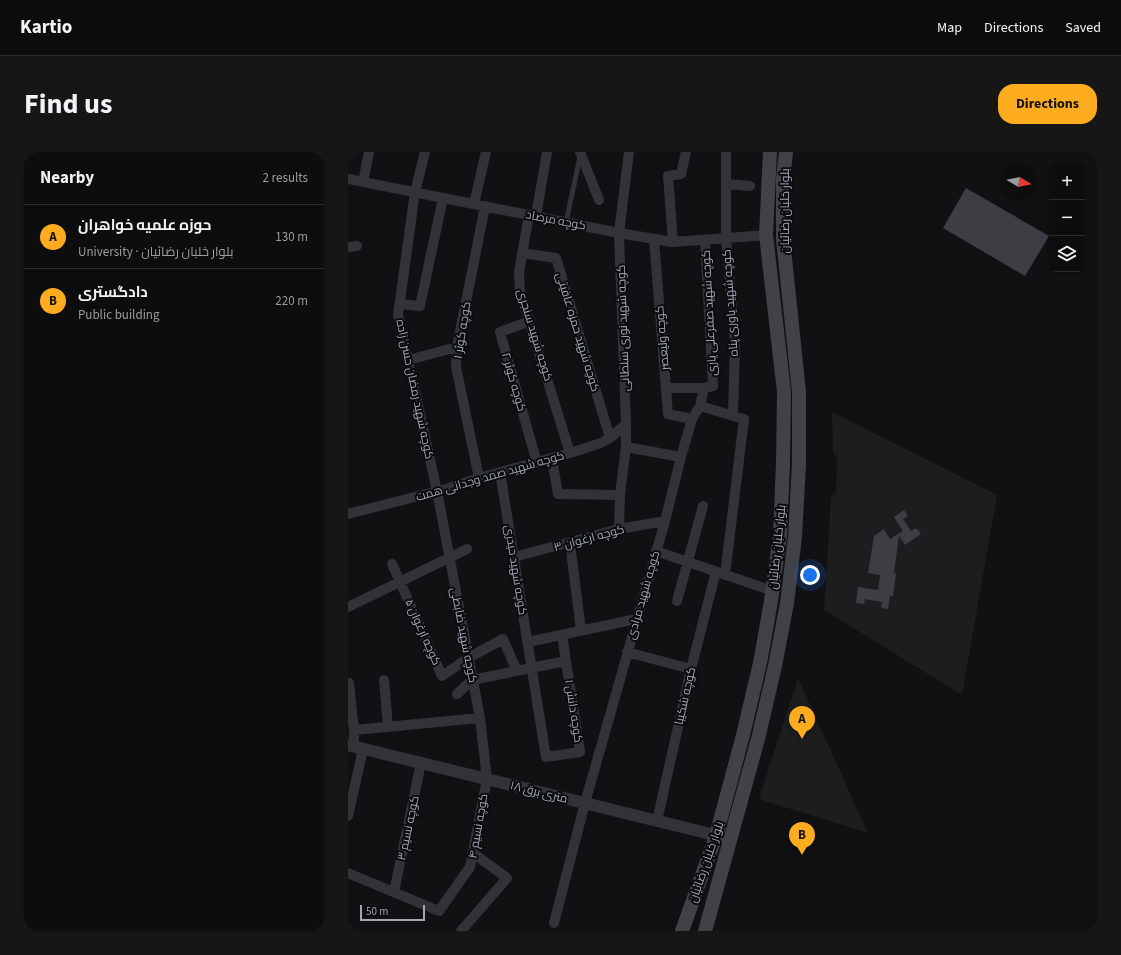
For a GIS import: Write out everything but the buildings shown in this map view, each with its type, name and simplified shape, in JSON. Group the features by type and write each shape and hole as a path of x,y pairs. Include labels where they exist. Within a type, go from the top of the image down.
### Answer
{"main road":[{"name":"بلوار خلبان رضائیان","path":"682,931 716,836 743,735 760,663 773,591 780,536 784,392 766,235 770,152"},
{"name":"بلوار خلبان رضائیان","path":"706,931 758,739 776,666 795,537 799,464 799,392 783,234 783,179 786,152"},
{"path":"766,235 783,234"}],"street":[{"path":"363,182 369,152"},
{"name":"کوچه شهید رمضان حسن زاده","path":"425,152 415,192 398,314 437,491"},
{"name":"کوچه کوثر ۱","path":"479,478 456,367 457,347 486,152"},
{"name":"کوچه شهید سنجری","path":"547,152 522,253 519,272 520,292 570,453"},
{"name":"کوچه شهید نوری سلطانی","path":"619,529 620,495 626,447 620,233 629,152"},
{"path":"673,242 668,176 681,174 686,152"},
{"name":"کوچه شهید یاوری پناه","path":"726,152 726,238 735,344 733,416"},
{"path":"580,153 599,200"},
{"name":"کوچه مرصاد","path":"348,179 620,233 673,242 766,235"},
{"path":"726,184 750,186"},
{"path":"400,304 420,306 443,198"},
{"name":"کوچه ولیعصر","path":"654,239 668,414 692,420"},
{"name":"کوچه شهید صفرعلی یاری","path":"705,240 708,387"},
{"name":"کوچه شهید حمزه عافیتی","path":"522,253 556,258 610,438"},
{"name":"کوچه کوثر ۲","path":"530,321 500,332 537,463"},
{"path":"408,360 457,347"},
{"path":"666,388 708,387"},
{"name":"کوچه شهید مرادی","path":"554,923 585,803 681,457 692,420 708,387"},
{"path":"700,406 733,416"},
{"name":"کوچه شکیبا","path":"657,821 691,669 721,573 744,419 733,416"},
{"name":"کوچه شهید صمد وجدانی همت","path":"348,514 552,459 601,443 610,438 626,424"},
{"path":"626,447 681,457"},
{"path":"552,459 558,494 620,495"},
{"name":"کوچه شهید حیدری","path":"500,472 546,757"},
{"name":"کوچه شهید ضابطی","path":"437,491 480,718 486,779"},
{"path":"677,601 704,506"},
{"name":"کوچه ارغوان ۳","path":"514,557 619,529 664,521"},
{"path":"570,543 581,631"},
{"path":"348,608 467,549"},
{"path":"656,551 773,591"},
{"path":"392,564 400,581"},
{"name":"کوچه ارغوان ۵","path":"400,581 442,676 468,658"},
{"path":"528,642 636,619"},
{"name":"کوچه دانش ۱","path":"546,757 580,752 562,635"},
{"path":"468,658 502,640 518,671"},
{"path":"627,652 691,669"},
{"path":"457,694 472,680 566,661"},
{"path":"384,680 388,727"},
{"path":"348,816 355,747 349,683"},
{"path":"354,730 480,718"},
{"name":"۱۸ متری برق","path":"355,747 731,839"},
{"name":"کوچه نسیم ۳","path":"394,892 421,763"},
{"name":"کوچه نسیم ۴","path":"394,892 439,911 470,867 486,779"},
{"path":"460,931 507,878 473,853"},
{"path":"348,873 394,892"}],"lane":[{"path":"566,222 580,153"}],"shaded area":[{"path":"832,412 997,495 962,695 824,610 831,497 836,492 837,456 833,454"},
{"path":"798,678 868,833 759,799"}],"place":[{"name":"حوزه علمیه خواهران","path":"802,739"},
{"name":"دادگستری","path":"802,855"}]}
